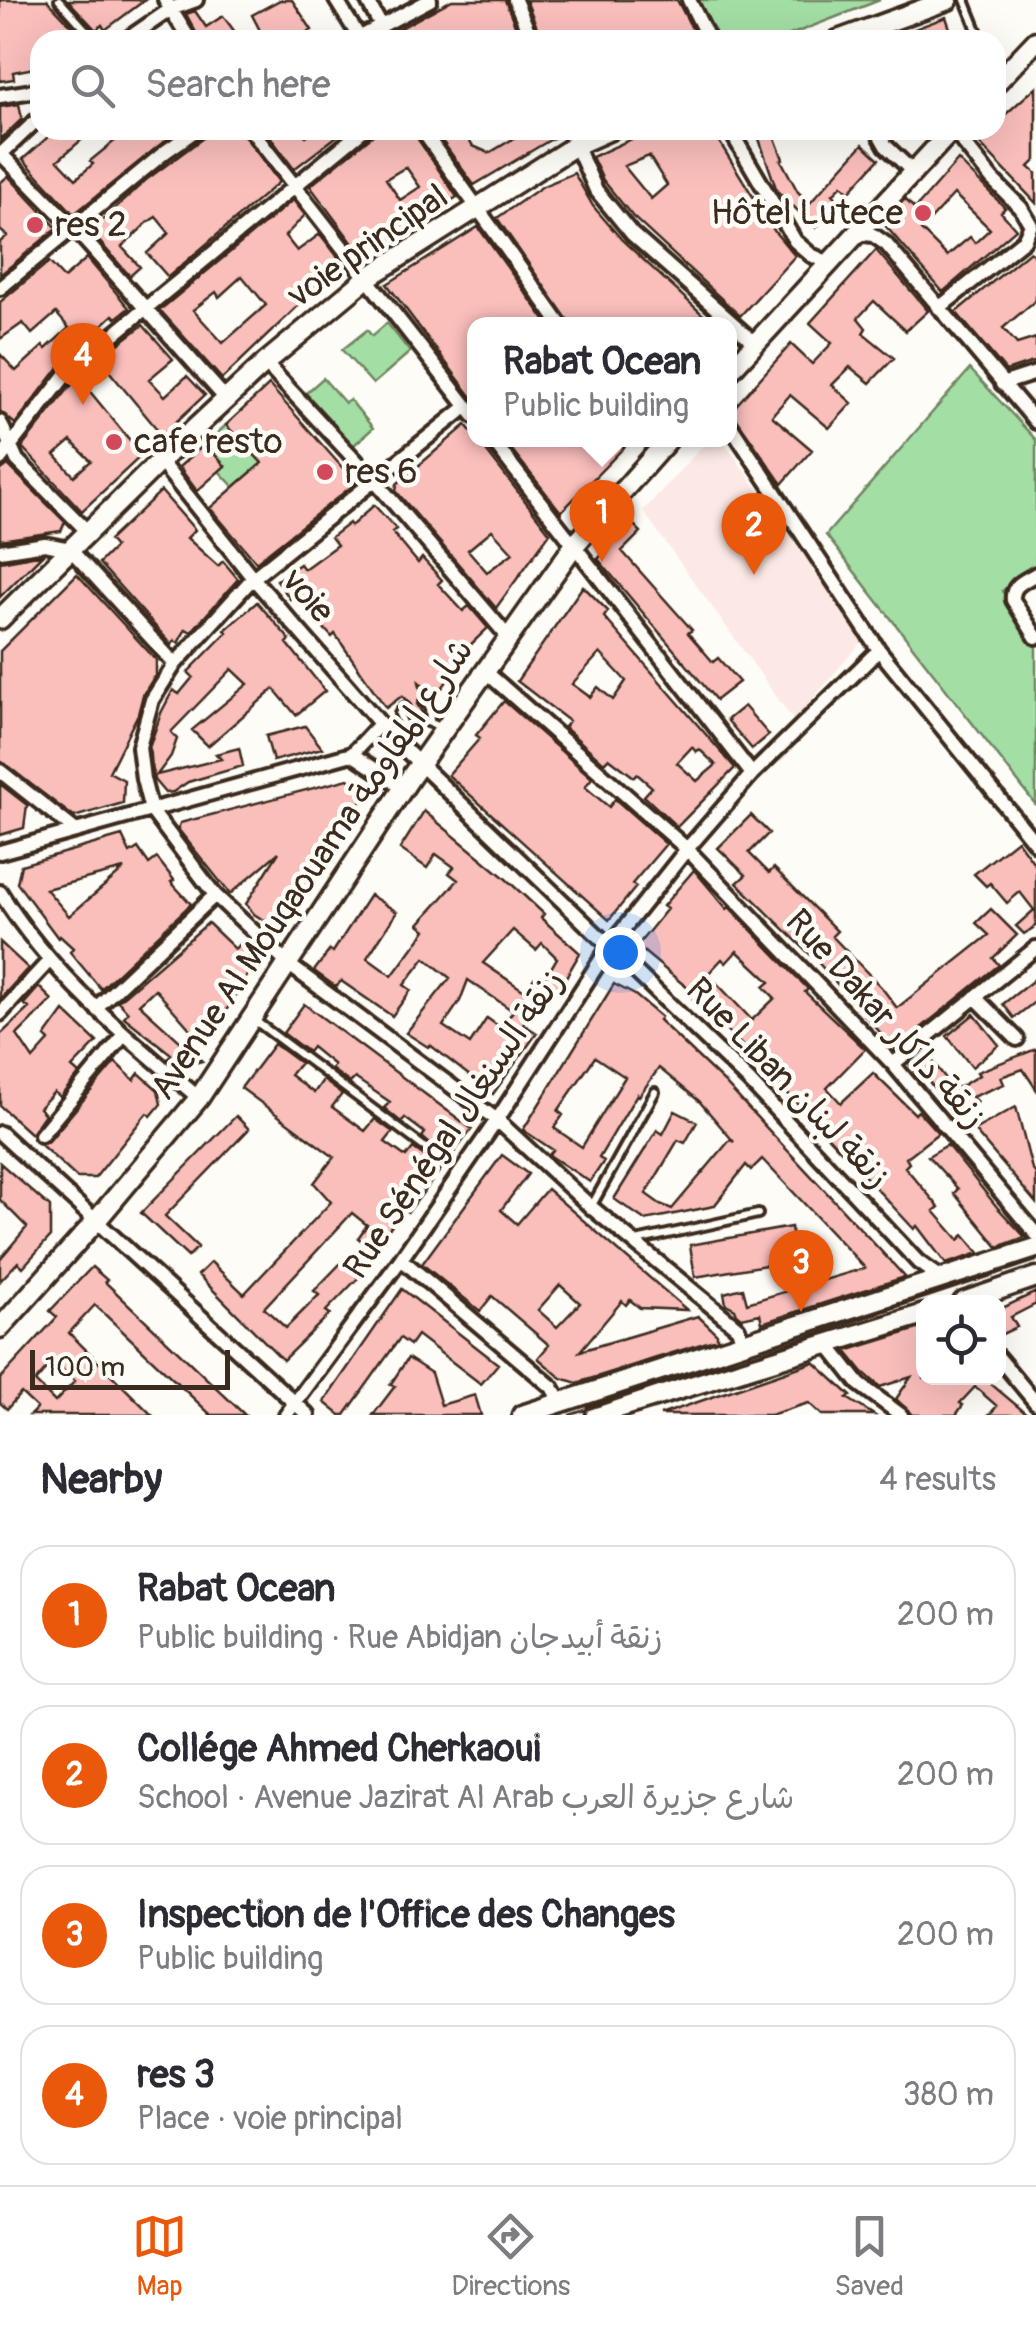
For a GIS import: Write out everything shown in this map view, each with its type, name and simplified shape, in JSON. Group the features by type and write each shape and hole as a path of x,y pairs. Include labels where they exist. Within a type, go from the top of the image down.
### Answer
{"street":[{"path":"138,30 168,4 196,0"},
{"path":"336,0 353,30"},
{"path":"366,0 382,26"},
{"path":"375,30 430,0"},
{"path":"515,0 528,30"},
{"path":"689,0 705,30"},
{"path":"867,30 948,0"},
{"path":"168,4 184,30"},
{"path":"1006,72 1036,41"},
{"path":"0,96 30,92"},
{"path":"30,126 1,154 74,228 226,399"},
{"path":"0,288 181,140"},
{"path":"259,140 467,406"},
{"path":"0,458 68,372 350,140"},
{"path":"429,140 555,317"},
{"name":"voie principal","path":"0,619 265,363 368,278 477,208 569,140"},
{"path":"573,140 596,190 632,234 725,317"},
{"path":"736,140 789,233 802,248 829,264"},
{"path":"882,140 912,172"},
{"path":"737,363 942,140"},
{"path":"939,308 1024,240 1031,226 1022,208 992,180 960,140"},
{"path":"857,233 880,238 1036,422"},
{"path":"737,328 754,343"},
{"path":"265,363 375,481 509,638"},
{"path":"1002,384 1036,373"},
{"path":"467,414 252,578 174,664 152,700 139,747 152,810 215,894 288,964 498,1120 591,1206 738,1328 743,1344"},
{"path":"0,422 18,460 88,532"},
{"path":"737,436 879,650 1036,844"},
{"path":"497,447 752,774"},
{"name":"Avenue Al Mouqaouama شارع المقاومة","path":"0,1328 199,1098 419,764 437,726 486,672 574,546 654,447"},
{"name":"voie","path":"160,461 252,578 419,764"},
{"path":"0,550 45,544 70,548 174,664"},
{"path":"1036,574 1016,586 1013,600 1036,636"},
{"name":"Rue Sénégal زنقة السنغال","path":"291,1409 498,1120 609,947 752,774 879,650"},
{"name":"Rue Dakar زنقة داكار","path":"486,672 687,849 893,1064 1036,1234"},
{"path":"0,852 352,754 380,724"},
{"path":"352,754 403,788"},
{"name":"Rue Liban زنقة لبنان","path":"419,764 748,1080 918,1262 939,1277"},
{"path":"0,771 76,831"},
{"path":"96,1008 215,894"},
{"path":"3,902 49,961 124,1035 199,1098"},
{"path":"893,1064 1036,948"},
{"path":"0,1014 49,961"},
{"path":"975,996 1017,1039"},
{"path":"41,1135 124,1035"},
{"path":"0,1133 291,1409 308,1415"},
{"path":"522,1415 1036,1248"},
{"path":"401,1259 552,1387 555,1404"},
{"path":"983,1295 1036,1277"},
{"path":"596,1415 916,1316"},
{"path":"826,1342 859,1384 900,1415"},
{"path":"1006,1366 1036,1404"}],"lane":[{"path":"60,0 86,30"},
{"path":"965,0 977,30"},
{"path":"424,702 437,726"},
{"path":"404,707 399,714 404,725"},
{"path":"392,738 414,721 437,726"},
{"path":"252,1019 436,1156"},
{"path":"591,1206 655,1092"},
{"path":"635,1242 758,1214"}],"shaded area":[{"path":"702,447 728,447 863,640 794,721 643,511"}],"green space":[{"path":"697,0 880,0 803,30 712,30"},
{"path":"387,323 410,352 373,384 342,350 367,330 372,336"},
{"path":"970,369 1036,440 1036,570 1002,591 1036,646 1036,805 826,535"},
{"path":"323,378 345,403 350,400 373,428 353,446 306,393"},
{"path":"226,425 262,463 234,487 219,471 225,466 205,444"}],"building":[{"path":"0,0 47,0 76,30 30,30 30,69 13,72 14,79 0,81"},
{"path":"68,0 145,0 105,30 102,25 96,30"},
{"path":"280,0 292,0 312,30 260,30 252,15"},
{"path":"452,0 505,0 517,30 397,30"},
{"path":"526,0 677,0 693,30 538,30"},
{"path":"195,11 206,27 223,16 234,30 195,30 186,14"},
{"path":"946,17 951,30 912,30"},
{"path":"1036,87 1036,160 1029,167 1036,173 1036,203 977,141 1006,140 1006,114"},
{"path":"19,104 22,119 0,140 0,107"},
{"path":"45,140 81,140 58,160 76,179 93,164 90,161 116,140 166,140 74,214 23,159"},
{"path":"200,140 248,140 279,182 168,277 147,253 169,233 156,217 148,222 122,247 140,267 130,276 90,231 146,180"},
{"path":"272,140 332,140 294,169"},
{"path":"367,140 419,140 457,197 363,257 310,186","holes":["406,167 420,187 400,200 386,179"]},
{"path":"441,140 469,140 489,153 511,140 550,140 474,185"},
{"path":"629,140 718,140 775,232 795,256 740,316 633,217 603,180 592,157","holes":["649,156 667,185 651,199 624,166"]},
{"path":"759,140 776,140 781,160 798,192 810,203 863,144 879,159 849,192 842,185 833,194 840,202 816,228 777,191"},
{"path":"958,160 1005,208 1001,212 1016,229 943,292 883,223 905,199 915,209","holes":["954,194 990,229 975,243 970,237 947,256 921,230"]},
{"path":"574,173 593,206 622,240 705,317 565,317 497,218 543,186"},
{"path":"8,176 57,228 0,275 0,242 7,236 0,230 0,183"},
{"path":"293,200 305,215 285,236 297,251 320,234 344,265 344,270 325,287 322,283 222,379 160,310","holes":["242,276 266,305 223,343 193,310 216,292 219,297"]},
{"path":"478,227 543,317 467,317 467,391 387,284"},
{"path":"876,250 928,311 906,331 874,301 858,318 866,328 863,333 894,358 870,383 850,367 832,385 852,403 829,428 790,395 774,413 772,416 812,450 782,484 737,420 737,404 791,344 812,364 832,343 810,323"},
{"path":"1030,251 1036,259 1036,300 1003,328 1017,344 1036,338 1036,361 1006,371 956,312"},
{"path":"87,258 129,308 116,318 113,315 81,344 15,424 0,411 0,354 16,371 69,328 56,313 32,334 23,323 0,339 0,302 49,262 64,278"},
{"path":"143,325 173,359 149,379 165,396 187,376 205,395 162,435 99,359"},
{"path":"78,377 142,455 82,511 22,447","holes":["71,441 91,461 74,476 55,455"]},
{"path":"269,385 356,483 256,562 210,508 262,463 226,425"},
{"path":"466,425 467,447 483,447 550,533 496,608 396,491 397,484","holes":["492,530 513,553 487,572 468,550"]},
{"name":"cafe resto","path":"205,444 225,466 197,491 179,467"},
{"path":"510,447 624,447 561,512"},
{"path":"8,465 65,522 61,531 0,540 0,471"},
{"path":"161,491 195,530 187,538 218,566 223,561 238,579 191,632 186,629 178,643 174,641 172,645 99,563 115,547 109,540"},
{"path":"374,505 396,529 392,532 418,563 422,558 442,580 438,584 463,611 469,606 488,628 462,653 466,656 436,696 419,682 422,696 417,704 423,714 408,717 411,705 402,696 386,708 335,634 332,637 294,596 290,599 277,580 300,564 304,569 337,545 331,537 349,523 351,526"},
{"path":"631,522 641,532 622,551 692,630 688,633 713,662 718,658 739,682 716,700 598,559"},
{"path":"43,554 0,597 0,562"},
{"path":"77,574 156,660 156,674 109,772 124,780 123,803 74,817 0,761 0,651"},
{"path":"583,586 608,611 604,617 735,768 677,827 644,796 652,787 609,758 604,763 564,727 569,721 517,681","holes":["600,653 626,681 613,700 598,687 590,697 572,684","692,747 716,765 697,781 677,763"]},
{"path":"257,602 290,640 287,643 325,691 296,715 274,689 208,746 192,730 248,684 232,669 171,732 177,739 171,756 157,775 221,759 216,754 239,748 243,766 165,793 154,780 149,748 161,713 173,690 179,694 193,677 188,672 225,630"},
{"path":"504,701 592,778 585,787 609,807 615,799 666,844 632,884 636,887 609,920 448,775 480,738 476,735"},
{"path":"744,706 769,735 752,749 727,720"},
{"path":"305,726 322,748 273,761 266,736"},
{"path":"348,779 367,793 279,930 246,904 279,852 230,894 178,829 180,823"},
{"path":"0,784 27,805 24,828 0,835"},
{"path":"424,811 505,878 580,953 559,989 544,980 557,958 542,943 536,950 513,930 483,963 526,992 534,978 549,986 523,1024 537,1033 493,1094 430,1045 406,1033 450,978 425,958 404,985 411,990 392,1016 341,981 336,987 314,971 330,950 333,952 370,895 397,912 367,958 392,976 426,930 419,924 458,880 449,873 454,867 436,854 427,868 400,849","holes":["468,980 513,1011 501,1028 487,1018 470,1044 443,1026"]},
{"path":"751,815 769,833 749,853 769,873 774,868 837,931 832,936 897,1008 989,935 976,923 991,909 1017,935 993,958 999,965 895,1049 815,959 737,883 746,875 718,848"},
{"path":"122,836 130,853 138,848 149,864 157,858 174,880 171,882 191,904 101,989 70,952 73,948 58,938 17,883 21,865","holes":["124,869 69,916 46,889"]},
{"path":"1017,840 1036,866 1036,926 1024,934 1016,926 1034,910 1020,892 1007,903 990,883 986,886 974,874"},
{"path":"694,870 727,909 808,989 805,992 865,1049 827,1088 841,1103 873,1073 915,1114 918,1111 938,1133 906,1158 909,1163 905,1167 939,1207 934,1211 959,1240 964,1235 979,1253 946,1264 917,1226 914,1229 750,1053 693,999 696,995 637,946 667,909 663,906","holes":["737,951 770,982 764,987 775,998 752,1020 708,974 722,959 726,963"]},
{"path":"208,923 235,949 239,944 257,959 205,1046 155,989 139,1004 202,1061 178,1067 168,1059 171,1054 124,1017 128,1012 118,1001"},
{"path":"0,942 28,968 0,999"},
{"path":"1036,978 1036,1001 1014,1018 1003,1004"},
{"path":"614,984 635,995 661,1017 659,1020 724,1082 905,1277 762,1323 760,1314 742,1318 737,1314 726,1304 724,1293 743,1288 747,1303 865,1268 762,1159 751,1170 746,1165 714,1206 645,1220 614,1199 657,1130 663,1134 675,1111 697,1122 685,1143 678,1140 646,1194 660,1204 672,1209 730,1140 734,1142 699,1101 659,1068 637,1094 599,1158 604,1161 590,1182 549,1155 553,1150 523,1130","holes":["595,1057 625,1077 582,1147 554,1128 563,1115 558,1111"]},
{"path":"39,987 52,1000 17,1035 33,1059 49,1041 45,1037 64,1011 97,1042 72,1068 79,1074 60,1097 54,1092 39,1108 45,1114 31,1134 0,1106 0,1035 29,1008 24,1004"},
{"path":"304,1004 472,1129 408,1212 403,1209 374,1250 358,1238 367,1225 352,1213 264,1308 286,1328 319,1295 314,1291 342,1262 358,1278 326,1311 330,1314 283,1360 198,1275 211,1262 244,1294 331,1202 314,1183 334,1157 241,1088 274,1044 300,1063 290,1075 314,1093 323,1080 342,1094 332,1107 365,1131 375,1119 393,1132 385,1142 406,1157 413,1148 434,1163 443,1156 422,1137 425,1133 405,1118 401,1122 384,1108 390,1102 355,1078 350,1083 312,1047 308,1052 283,1033"},
{"path":"974,1014 999,1045 972,1067 947,1036"},
{"path":"1036,1049 1036,1089 1023,1069 1001,1077 1004,1084 972,1097 977,1102 961,1115 945,1095 941,1097 923,1074 919,1077 910,1065 927,1054 958,1088 979,1075 977,1072"},
{"path":"115,1062 134,1080 139,1073 158,1090 161,1104 151,1116 147,1113 95,1178 77,1178 41,1145 49,1141"},
{"path":"1016,1107 1036,1174 1036,1203 974,1130"},
{"path":"236,1116 249,1129 165,1216 198,1247 188,1257 141,1213"},
{"path":"947,1145 1025,1237 998,1247 954,1193 958,1189 928,1156"},
{"path":"502,1155 528,1174 501,1210 517,1224 547,1189 687,1310 640,1308 630,1300 626,1305 622,1301 580,1351 698,1316 717,1334 717,1339 577,1383 561,1378 538,1358 549,1345 492,1296 480,1311 422,1264","holes":["560,1285 580,1303 557,1327 538,1310"]},
{"path":"0,1163 50,1207 50,1237 23,1267 18,1262 0,1281 0,1259 27,1227 0,1200"},
{"path":"791,1227 796,1260 695,1277 690,1245"},
{"path":"92,1267 245,1415 211,1415 95,1305 69,1333 152,1415 30,1415 37,1408 21,1393 7,1409 0,1403 0,1379 57,1317 50,1311","holes":["53,1361 75,1381 55,1402 35,1382"]},
{"path":"402,1289 498,1364 481,1384 417,1335 410,1345 400,1338 345,1415 340,1415 324,1402"},
{"path":"1036,1292 1036,1304 1011,1317 1017,1327 1006,1332 1006,1306"},
{"path":"916,1329 916,1385 992,1385 1028,1415 989,1415 997,1406 975,1387 960,1403 963,1405 956,1415 912,1415 896,1399 911,1377 880,1387 846,1351"},
{"path":"408,1358 431,1373 441,1405 475,1395 481,1415 373,1415 395,1386 390,1385"},
{"path":"814,1362 851,1396 847,1398 874,1415 822,1415 809,1403 770,1415 660,1415"}],"tram line":[{"path":"570,1415 1036,1261"}],"place":[{"name":"Hôtel Lutece","path":"923,213"},
{"name":"res 2","path":"35,225"},
{"name":"res 3","path":"83,405"},
{"name":"cafe resto","path":"114,442"},
{"name":"res 6","path":"325,472"},
{"name":"Rabat Ocean","path":"602,562"},
{"name":"Collége Ahmed Cherkaoui","path":"754,575"},
{"name":"Inspection de l'Office des Changes","path":"801,1312"}]}
